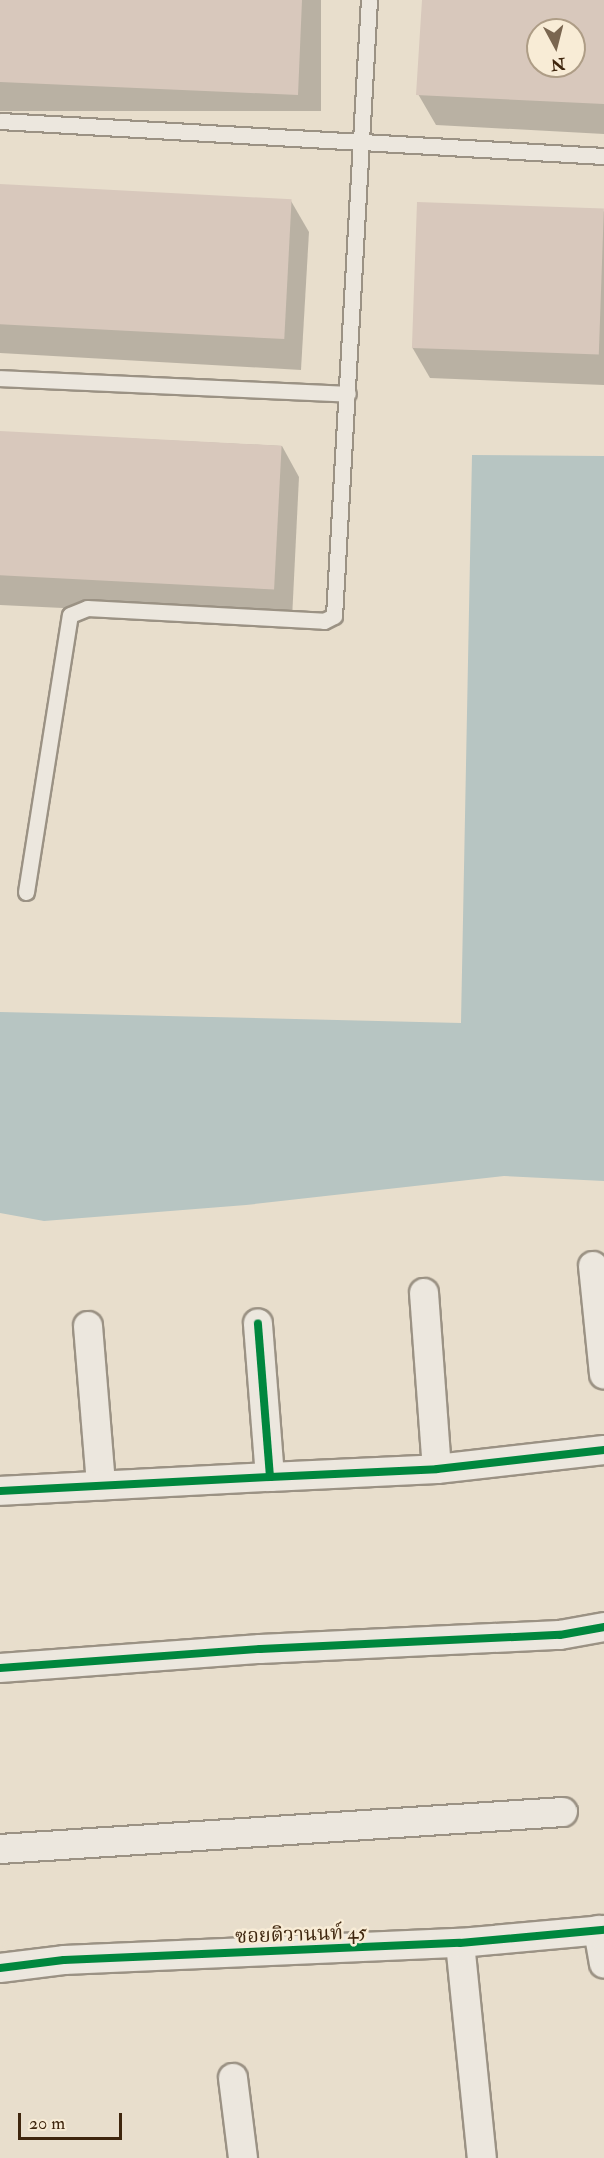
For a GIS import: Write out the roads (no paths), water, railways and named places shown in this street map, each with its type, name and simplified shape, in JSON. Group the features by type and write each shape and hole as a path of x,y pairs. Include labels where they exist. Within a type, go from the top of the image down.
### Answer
{"street":[{"path":"593,1266 604,1374"},
{"path":"424,1293 437,1469"},
{"path":"258,1323 270,1477"},
{"path":"88,1326 101,1485"},
{"path":"0,1491 437,1469 604,1450"},
{"path":"0,1668 260,1648 560,1635 604,1628"},
{"path":"0,1849 563,1812"},
{"path":"601,1930 604,1963"},
{"name":"ซอยติวานนท์ 45","path":"0,1968 64,1960 460,1943 601,1930"},
{"path":"460,1943 482,2158"},
{"path":"233,2078 243,2158"}],"lane":[{"path":"26,892 70,615 87,608 330,620 334,616 364,142 369,0"},
{"path":"0,121 604,156"},
{"path":"0,378 348,394"}]}
